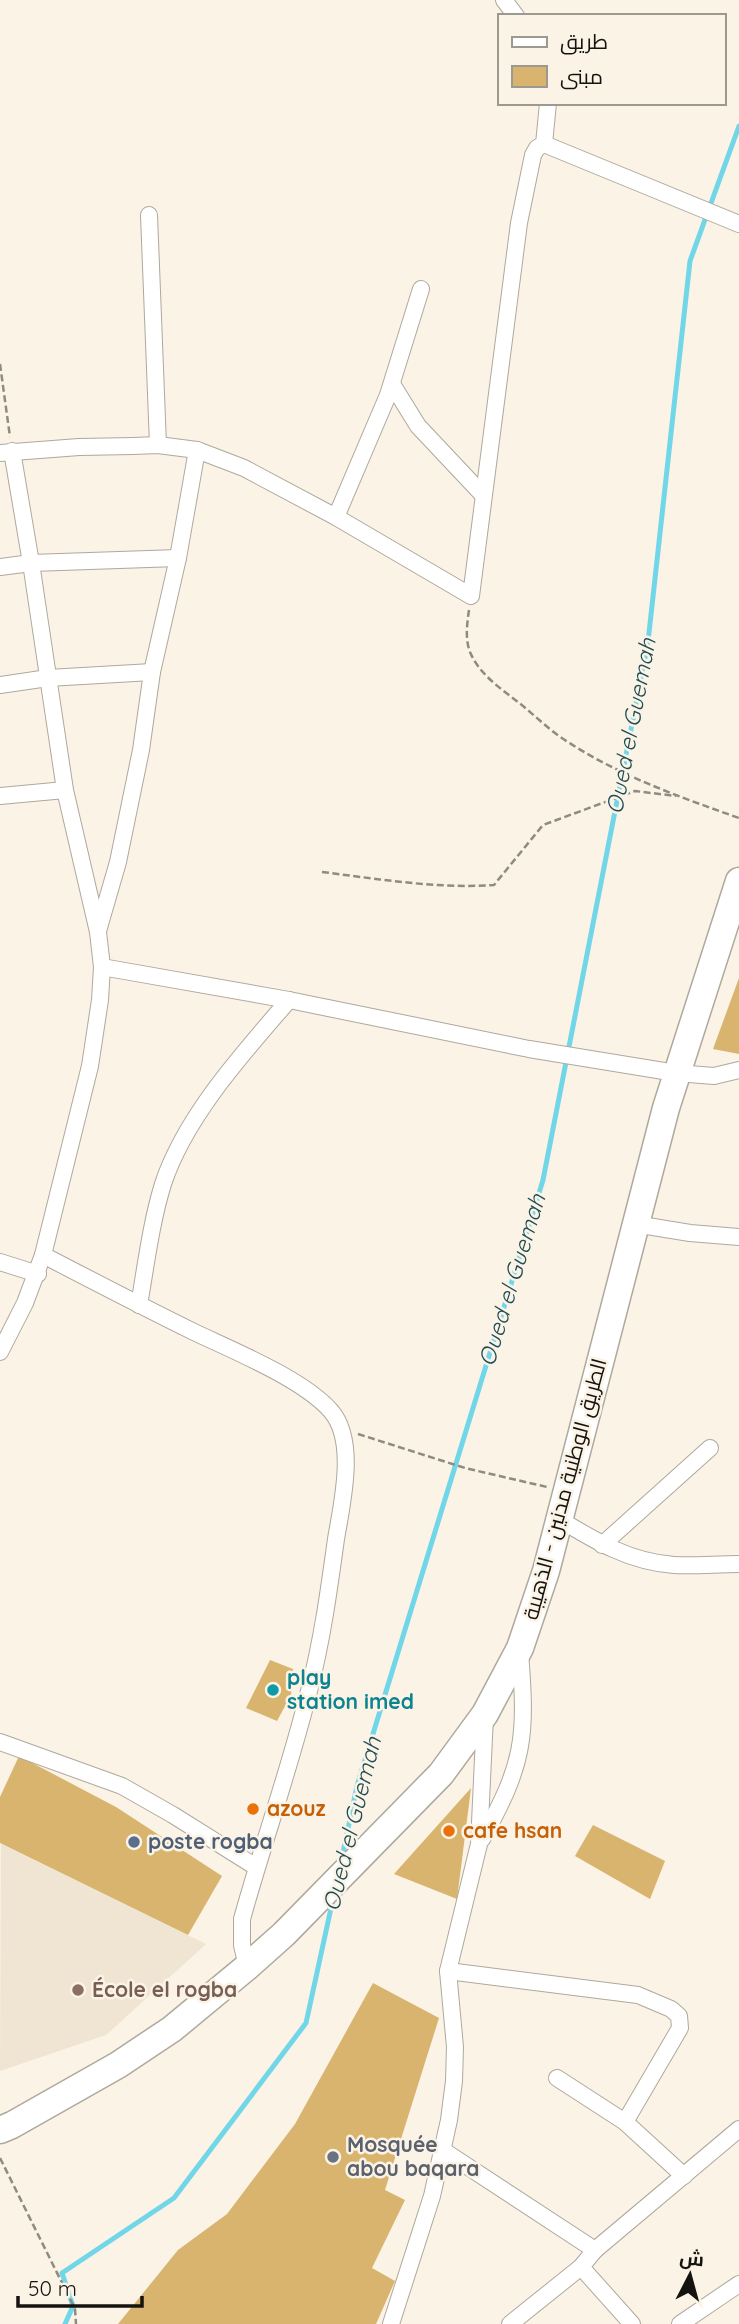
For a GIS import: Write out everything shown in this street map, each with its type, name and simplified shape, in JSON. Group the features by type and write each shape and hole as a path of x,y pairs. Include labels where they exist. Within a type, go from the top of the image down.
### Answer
{"main road":[{"name":"الطريق الوطنية مدنين - الذهيبة","path":"0,2130 118,2065 172,2029 247,1968 284,1934 441,1774 485,1714 520,1648 546,1571 676,1073 739,883"}],"street":[{"path":"544,144 548,105"},
{"path":"544,144 739,224"},
{"path":"0,1352 38,1274 90,1066 102,967 97,932 65,790 31,562 6,452 158,445 197,450 244,468 336,517 471,596 524,193 533,155 537,148 544,144"},
{"path":"149,215 158,445"},
{"path":"336,517 392,384 421,289"},
{"path":"392,384 418,426 483,495"},
{"path":"97,932 118,862 141,750 152,672 178,558 197,450"},
{"path":"0,567 31,562 178,558"},
{"path":"0,685 48,678 152,672"},
{"path":"0,796 65,790"},
{"path":"102,967 289,1000 529,1049 676,1073 714,1076 739,1070"},
{"path":"139,1305 158,1204 176,1151 208,1100 289,1000"},
{"path":"635,1224 690,1233 739,1237"},
{"path":"43,1255 266,1366 320,1400 334,1414 342,1428 345,1444 344,1486 327,1603 309,1690 242,1919 247,1968"},
{"path":"0,1262 38,1274"},
{"path":"602,1545 710,1448"},
{"path":"559,1519 602,1545 638,1559 673,1565 739,1564"},
{"path":"479,1844 510,1785 520,1755 524,1705 520,1648"},
{"path":"391,2324 444,2151 454,2081 455,2047 448,1971 479,1844 485,1714"},
{"path":"0,1742 122,1786 256,1867"},
{"path":"448,1971 638,1995 671,2009 679,2016 680,2028 625,2122"},
{"path":"557,2078 625,2122 684,2176"},
{"path":"510,2324 739,2129"},
{"path":"444,2151 595,2250"},
{"path":"580,2267 632,2324"},
{"path":"680,2324 739,2284"}],"path":[{"path":"0,364 6,452"},
{"path":"471,596 466,631 469,649 474,661 489,679 559,736 613,768 676,796 739,818"},
{"path":"322,872 471,887 494,885 543,825 635,792 676,796"},
{"path":"342,1428 465,1468 540,1486 566,1489"},
{"path":"0,2158 75,2309 76,2324"}],"shaded area":[{"name":"École el rogba","path":"1,1844 206,1944 106,2035 0,2071"}],"building":[{"path":"739,978 739,1054 713,1049"},
{"name":"play station imed","path":"270,1660 293,1669 291,1695 277,1721 246,1708"},
{"path":"19,1756 116,1807 222,1876 188,1935 0,1843 0,1797"},
{"name":"cafe hsan","path":"471,1788 457,1899 394,1874"},
{"path":"593,1825 665,1861 650,1899 575,1856"},
{"name":"Mosquée abou baqara","path":"373,1983 439,2018 385,2190 405,2200 372,2268 395,2281 376,2324 118,2324 178,2250 227,2214 295,2124"}],"waterway":[{"name":"Oued el Guemah","path":"341,1862 357,1786 543,1180 648,642 690,261 739,126"},
{"name":"Oued el Guemah","path":"65,2324 73,2306 62,2273 174,2198 306,2023 333,1899"}],"place":[{"name":"play station imed","path":"273,1690"},
{"name":"azouz","path":"253,1809"},
{"name":"cafe hsan","path":"449,1831"},
{"name":"poste rogba","path":"134,1842"},
{"name":"École el rogba","path":"78,1990"},
{"name":"Mosquée abou baqara","path":"333,2157"}]}
